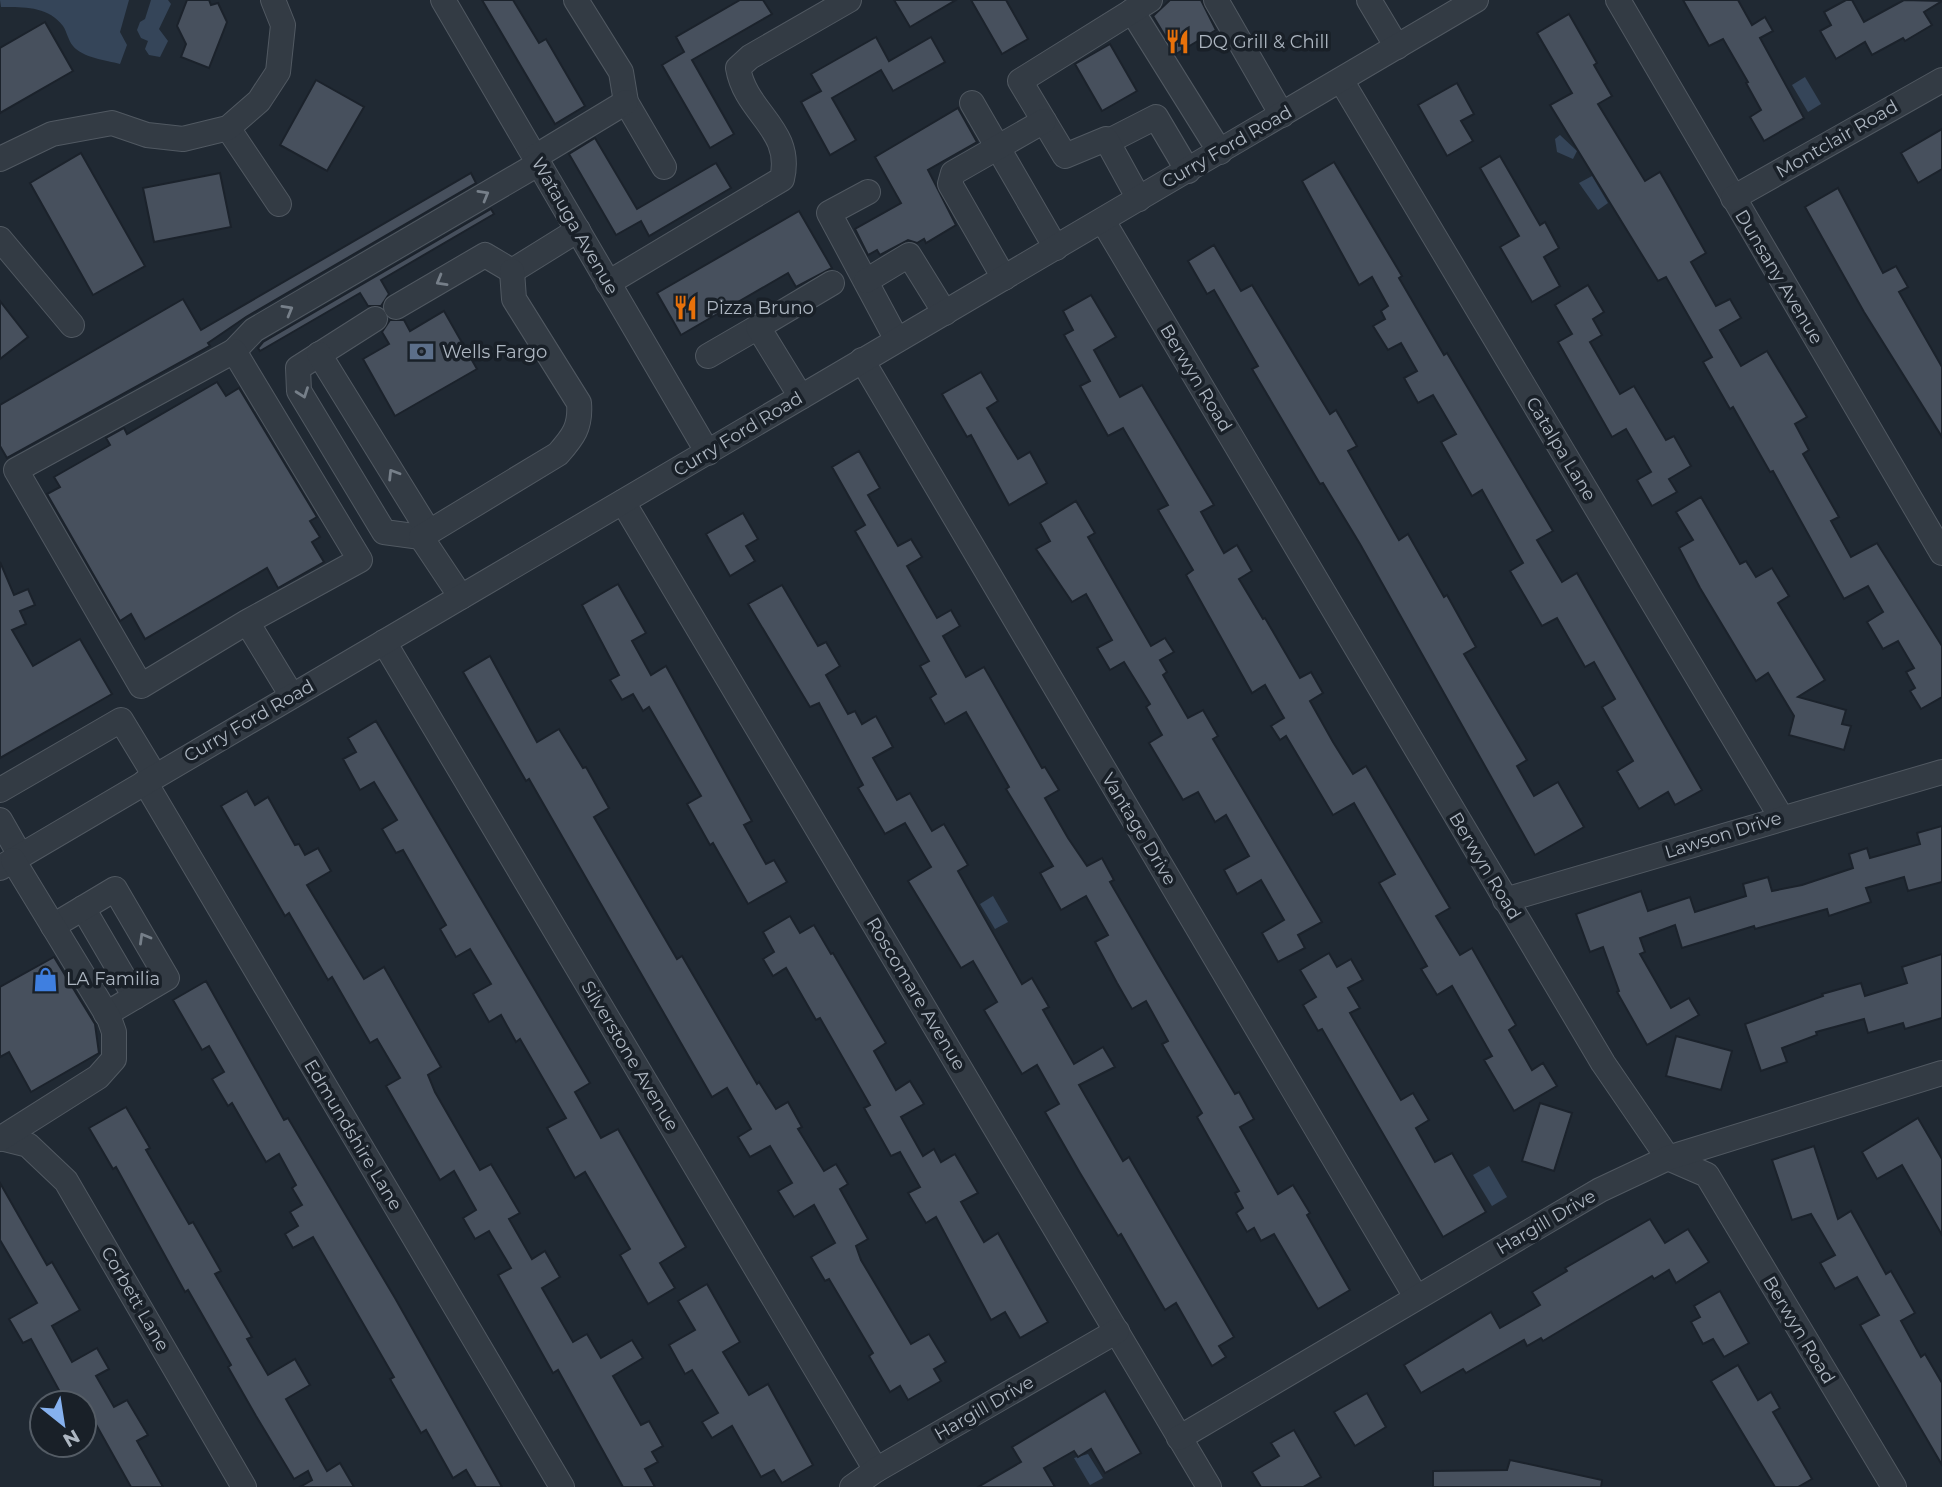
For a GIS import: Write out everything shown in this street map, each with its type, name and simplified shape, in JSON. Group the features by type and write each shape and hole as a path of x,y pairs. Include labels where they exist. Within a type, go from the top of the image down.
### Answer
{"street":[{"path":"0,159 52,134 112,123 147,135 183,139 228,128 259,101 278,72 283,25 273,0"},
{"name":"Watauga Avenue","path":"443,0 708,453"},
{"path":"576,0 621,72 626,102 664,167"},
{"path":"608,283 782,179 786,164 783,144 741,88 738,68 750,57 849,0"},
{"path":"1216,0 1282,115"},
{"path":"1369,0 1397,47"},
{"name":"Curry Ford Road","path":"11,861 1476,0"},
{"name":"Dunsany Avenue","path":"1618,0 1942,553"},
{"path":"1139,199 1107,142 1101,139 1069,157 1065,156 1021,80 1141,5 1220,152"},
{"name":"Catalpa Lane","path":"1341,80 1781,817"},
{"name":"Montclair Road","path":"1733,198 1942,80"},
{"path":"234,351 360,560 247,622 141,685 16,470 234,351 254,330 536,160 626,102"},
{"path":"972,103 1056,248"},
{"path":"1107,142 1156,117 1188,171"},
{"path":"1004,278 950,184 953,173 1044,121"},
{"path":"228,128 279,204"},
{"path":"868,192 830,213 897,340"},
{"name":"Berwyn Road","path":"1103,220 1602,1063 1668,1158 1707,1175 1894,1487"},
{"path":"512,271 578,230"},
{"path":"0,239 72,325"},
{"path":"485,255 512,271 514,299 579,403 581,421 574,436 558,454 425,534 384,532 299,391 298,368 485,255"},
{"path":"866,281 909,255 945,313"},
{"path":"708,356 832,284"},
{"path":"758,327 801,397"},
{"path":"319,354 461,597"},
{"name":"Vantage Drive","path":"862,360 1416,1297"},
{"name":"Roscomare Avenue","path":"623,502 1209,1487"},
{"path":"247,622 292,696"},
{"name":"Silverstone Avenue","path":"384,642 876,1470"},
{"name":"Edmundshire Lane","path":"0,790 121,720 150,779 562,1487"},
{"name":"Lawson Drive","path":"1505,901 1781,817 1942,772"},
{"path":"0,820 11,861 53,926 114,1032 114,1059 98,1077 1,1138"},
{"path":"53,926 115,889 167,978 106,1014"},
{"path":"83,908 135,997"},
{"name":"Hargill Drive","path":"1179,1438 1600,1190 1668,1158 1942,1073"},
{"name":"Corbett Lane","path":"1,1138 28,1144 66,1181 244,1487"},
{"name":"Hargill Drive","path":"852,1487 876,1470 1117,1331"}],"water":[{"path":"0,0 129,0 120,32 127,45 120,64 77,50 57,19 43,11 1,7"},
{"path":"151,0 168,0 171,4 159,29 168,41 160,57 149,55 145,49 148,41 141,38 137,30 140,22 145,19"},
{"path":"1805,77 1821,104 1808,112 1792,85"},
{"path":"1560,135 1577,151 1573,159 1557,152 1555,139"},
{"path":"1592,176 1608,203 1598,210 1579,183"},
{"path":"993,896 1008,922 995,929 980,904"},
{"path":"1489,1166 1507,1197 1492,1206 1473,1175"},
{"path":"1088,1454 1103,1478 1090,1485 1074,1458"}],"building":[{"path":"187,0 209,0 211,5 218,3 227,22 209,68 181,57 186,44 177,26"},
{"path":"482,0 513,0 539,43 546,39 585,106 555,124"},
{"path":"740,0 763,0 772,14 692,60 734,134 710,148 662,65 684,52 676,37"},
{"path":"894,0 956,0 910,27"},
{"path":"971,0 1006,0 1028,39 1002,54"},
{"name":"DQ Grill & Chill","path":"1170,0 1201,0 1216,30 1176,54 1153,16"},
{"path":"1683,0 1738,0 1752,25 1765,17 1773,31 1760,38 1804,118 1764,141 1750,117 1761,110 1746,83 1748,82 1723,39 1709,46"},
{"path":"1846,0 1852,0 1864,22 1904,0 1942,1 1924,12 1932,25 1905,41 1903,38 1872,55 1865,42 1836,59 1820,31 1831,25 1824,12"},
{"path":"1569,14 1612,96 1598,104 1645,181 1660,172 1706,253 1691,262 1716,306 1730,299 1741,318 1720,330 1741,366 1767,351 1807,417 1795,424 1809,450 1803,454 1839,517 1831,521 1851,557 1877,543 1942,646 1942,697 1921,709 1910,691 1915,688 1906,672 1914,668 1898,641 1883,649 1867,622 1883,612 1868,586 1844,599 1773,471 1770,472 1733,407 1730,409 1703,362 1712,357 1666,277 1658,281 1550,105 1572,93 1537,33"},
{"path":"45,22 73,71 0,113 0,48"},
{"path":"876,37 889,61 931,37 945,62 893,91 881,70 832,98 856,140 830,155 801,102 821,91 811,74"},
{"path":"1110,44 1137,91 1102,111 1075,64"},
{"path":"316,80 364,107 327,171 280,145"},
{"path":"1457,83 1474,114 1461,121 1473,141 1447,156 1418,105"},
{"path":"958,108 977,142 928,170 956,225 926,243 924,239 917,243 908,240 880,255 877,250 868,255 855,229 901,203 875,157"},
{"path":"1942,129 1942,169 1918,183 1901,153"},
{"path":"595,138 637,209 716,163 731,188 649,236 641,221 616,235 569,154"},
{"path":"81,153 145,266 93,295 30,183"},
{"path":"1500,156 1540,225 1545,222 1559,248 1544,257 1560,286 1532,302 1500,247 1519,236 1480,168"},
{"path":"1334,162 1402,276 1399,278 1444,355 1447,353 1553,531 1537,540 1562,582 1577,573 1702,790 1675,805 1668,792 1639,809 1617,771 1633,761 1602,707 1615,699 1594,662 1585,667 1557,618 1542,626 1510,571 1523,563 1482,490 1472,496 1441,442 1456,434 1433,395 1418,403 1404,378 1417,371 1401,343 1388,350 1373,326 1385,319 1381,311 1388,306 1372,277 1359,285 1302,181"},
{"path":"220,173 231,227 154,242 143,188"},
{"path":"471,173 476,183 246,317 208,343 210,346 7,458 0,446 0,405 183,299 201,330"},
{"path":"1838,188 1883,273 1896,266 1908,287 1899,292 1942,367 1942,437 1864,312 1805,207"},
{"path":"491,209 494,214 381,280 389,294 381,306 368,306 360,293 260,351 258,348 263,342"},
{"path":"799,211 832,268 796,287 788,273 681,335 657,293"},
{"path":"1214,245 1241,291 1252,285 1330,414 1336,410 1357,446 1348,451 1399,540 1408,534 1444,597 1447,595 1476,647 1464,654 1527,760 1517,766 1534,796 1558,782 1584,827 1535,855 1360,544 1323,483 1320,484 1252,369 1258,366 1214,290 1207,294 1188,261"},
{"path":"1588,285 1604,312 1593,319 1602,335 1590,342 1620,394 1634,386 1666,440 1674,436 1691,466 1669,479 1677,492 1652,506 1637,480 1651,472 1626,429 1612,437 1558,342 1572,334 1555,305"},
{"path":"1091,295 1116,337 1094,350 1120,397 1142,385 1214,505 1201,512 1224,553 1237,545 1252,571 1239,579 1300,678 1311,672 1323,693 1310,701 1333,742 1353,774 1366,766 1450,908 1436,916 1460,955 1472,948 1516,1025 1509,1030 1532,1070 1543,1063 1557,1086 1514,1111 1484,1060 1492,1056 1452,986 1437,995 1421,969 1427,966 1379,883 1395,874 1354,803 1333,815 1286,736 1280,740 1271,726 1284,718 1265,685 1252,693 1186,575 1193,570 1158,510 1168,505 1123,428 1108,436 1080,386 1090,381 1064,335 1073,330 1063,311"},
{"path":"0,301 28,337 0,359"},
{"name":"Wells Fargo","path":"444,311 477,369 395,416 363,359 389,344 382,332 390,320 404,320 410,331"},
{"path":"981,372 998,401 987,408 1018,459 1030,452 1047,483 1009,505 971,435 967,437 942,394"},
{"path":"217,382 226,396 239,388 317,517 310,521 320,537 312,542 324,562 278,588 267,568 145,639 131,614 120,621 47,494 60,487 54,477 110,445 106,438 124,428 127,434"},
{"path":"859,451 880,488 868,495 898,546 911,539 922,557 907,566 937,618 951,610 960,626 943,636 966,677 984,667 1042,768 1045,767 1059,790 1045,798 1068,838 1087,866 1102,858 1114,880 1110,882 1156,961 1235,1094 1239,1092 1254,1119 1240,1127 1278,1194 1293,1185 1310,1213 1307,1215 1350,1290 1318,1309 1274,1234 1261,1241 1254,1228 1247,1232 1236,1213 1243,1208 1235,1193 1239,1191 1197,1117 1202,1113 1162,1044 1168,1041 1146,1001 1132,1009 1095,942 1108,935 1086,896 1061,910 1040,873 1053,866 1006,789 1009,787 966,712 945,724 930,698 936,694 920,666 929,661 855,531 865,525 832,467"},
{"path":"1701,497 1740,564 1746,561 1756,577 1772,568 1789,596 1778,603 1825,680 1798,697 1846,710 1842,724 1851,726 1844,750 1789,735 1794,716 1768,673 1756,681 1700,588 1679,548 1693,540 1676,512"},
{"path":"1076,501 1095,533 1088,537 1151,646 1165,638 1174,652 1160,660 1167,672 1163,675 1188,718 1203,710 1218,736 1213,739 1322,922 1298,935 1305,948 1278,962 1262,933 1284,920 1261,880 1237,894 1224,870 1249,856 1226,815 1215,822 1198,792 1183,800 1149,743 1162,735 1146,707 1150,704 1124,662 1110,670 1097,648 1112,640 1086,594 1072,602 1036,549 1050,541 1040,523"},
{"path":"743,513 758,539 746,546 755,561 730,576 706,534"},
{"path":"0,562 14,595 28,589 35,605 20,611 26,624 12,630 33,666 80,639 112,694 0,758"},
{"path":"618,584 646,633 632,641 651,675 666,666 752,821 744,825 766,864 774,860 787,882 748,904 687,804 701,796 649,707 643,711 633,694 622,700 610,680 619,675 582,605"},
{"path":"782,585 818,646 826,642 840,666 826,675 848,714 855,711 862,724 876,716 893,747 873,758 897,800 910,793 932,831 944,824 968,865 958,871 1022,984 1032,978 1049,1007 1043,1010 1074,1064 1103,1047 1115,1067 1079,1085 1123,1161 1129,1157 1234,1337 1219,1346 1226,1357 1212,1366 1176,1303 1165,1310 1121,1234 1118,1236 1080,1173 1045,1112 1059,1104 1037,1065 1022,1074 984,1010 997,1002 973,961 961,968 908,881 931,867 905,823 885,834 858,788 863,785 819,703 810,707 748,604"},
{"path":"490,656 537,742 559,729 583,768 586,767 609,808 594,817 677,959 682,956 757,1084 759,1082 776,1109 788,1102 802,1127 798,1129 824,1171 836,1164 848,1184 840,1189 868,1239 856,1246 861,1260 911,1344 929,1334 946,1362 934,1369 941,1381 908,1400 900,1386 890,1392 869,1356 873,1353 829,1279 825,1281 811,1257 835,1243 814,1205 794,1217 778,1191 792,1183 770,1146 750,1157 738,1137 751,1129 727,1088 712,1097 529,779 526,781 463,672"},
{"path":"376,721 590,1083 575,1092 601,1138 618,1129 686,1247 660,1263 675,1288 648,1304 620,1255 630,1249 585,1172 575,1178 547,1128 566,1118 520,1039 516,1042 501,1015 489,1022 473,994 491,984 470,949 456,957 440,929 446,925 403,850 396,853 382,829 397,820 374,782 360,790 343,759 356,752 348,738"},
{"path":"247,791 255,805 268,797 295,845 299,844 305,855 318,848 331,871 307,885 364,979 384,967 441,1067 428,1075 435,1092 480,1170 491,1164 520,1213 509,1219 532,1259 545,1251 560,1277 542,1288 573,1342 587,1334 601,1358 632,1340 643,1358 613,1376 641,1425 649,1421 663,1446 652,1452 658,1462 645,1469 655,1487 623,1487 558,1370 553,1373 498,1275 511,1268 489,1231 475,1239 463,1218 476,1210 454,1171 440,1180 386,1086 400,1078 377,1039 370,1043 332,977 328,980 289,913 285,916 221,806"},
{"path":"1942,826 1942,882 1908,891 1904,877 1866,888 1871,902 1829,916 1827,909 1755,929 1754,926 1682,948 1675,925 1640,938 1645,952 1640,954 1671,1008 1689,998 1699,1015 1647,1045 1617,992 1619,991 1603,947 1590,952 1576,914 1641,891 1648,911 1690,897 1695,912 1746,896 1743,884 1768,877 1772,891 1802,885 1853,868 1849,854 1867,848 1870,858 1920,844 1917,833"},
{"path":"790,916 800,933 814,925 831,954 833,953 886,1043 874,1051 896,1090 910,1081 924,1104 901,1117 923,1156 934,1149 941,1162 955,1154 978,1193 961,1202 984,1242 998,1233 1048,1322 1020,1338 1005,1312 991,1320 936,1217 926,1223 908,1193 920,1187 900,1152 891,1156 864,1108 870,1105 820,1018 816,1020 786,968 773,976 763,959 774,952 763,932"},
{"path":"1329,953 1337,967 1351,959 1363,980 1348,988 1360,1008 1350,1013 1401,1100 1413,1093 1429,1120 1416,1128 1435,1162 1452,1153 1486,1212 1443,1237 1322,1029 1318,1031 1303,1005 1316,997 1300,970"},
{"path":"1942,954 1942,1018 1905,1029 1903,1023 1868,1033 1864,1019 1816,1032 1817,1035 1782,1048 1787,1062 1761,1071 1745,1024 1823,996 1822,994 1861,983 1865,996 1907,983 1902,967"},
{"path":"54,957 95,1024 99,1053 31,1092 9,1052 0,1057 0,987"},
{"path":"206,981 284,1120 288,1118 395,1298 502,1487 476,1487 466,1470 453,1478 426,1430 421,1433 390,1379 394,1377 313,1237 293,1248 285,1234 298,1226 290,1212 302,1205 292,1188 296,1185 279,1154 266,1162 232,1103 228,1106 212,1079 224,1072 209,1046 202,1050 173,1000"},
{"path":"1676,1036 1732,1051 1721,1090 1666,1076"},
{"path":"1540,1103 1572,1113 1554,1171 1522,1161"},
{"path":"126,1107 150,1148 146,1150 189,1224 193,1222 221,1271 215,1274 252,1337 247,1339 268,1375 295,1359 310,1385 286,1399 327,1471 340,1463 354,1487 300,1487 312,1480 308,1471 294,1479 256,1416 228,1367 231,1365 188,1290 185,1292 116,1167 113,1169 89,1128"},
{"path":"1918,1118 1942,1159 1942,1235 1902,1165 1877,1179 1862,1152"},
{"path":"1814,1146 1838,1219 1851,1211 1886,1274 1891,1271 1915,1313 1901,1321 1921,1357 1925,1354 1942,1383 1942,1465 1860,1325 1879,1315 1857,1277 1835,1289 1820,1263 1835,1255 1811,1214 1792,1220 1772,1160"},
{"path":"0,1183 47,1265 52,1262 80,1310 52,1326 72,1362 97,1348 109,1369 96,1376 114,1407 127,1400 148,1435 137,1441 163,1487 131,1487 98,1428 98,1389 58,1389 31,1339 23,1343 9,1319 37,1303 0,1240"},
{"path":"1650,1219 1665,1243 1688,1229 1709,1262 1676,1283 1669,1270 1654,1279 1652,1276 1543,1341 1541,1338 1527,1346 1524,1340 1466,1373 1463,1369 1421,1393 1404,1365 1491,1312 1500,1328 1540,1305 1532,1292 1567,1271 1565,1268"},
{"path":"707,1284 740,1342 723,1352 749,1395 768,1384 813,1465 782,1483 774,1470 761,1477 732,1426 712,1438 702,1422 718,1413 692,1370 685,1374 669,1345 695,1330 678,1301"},
{"path":"1720,1291 1749,1343 1724,1357 1713,1339 1703,1344 1691,1322 1700,1317 1694,1306"},
{"path":"1738,1365 1758,1400 1771,1392 1780,1408 1773,1412 1812,1479 1798,1487 1775,1487 1711,1381"},
{"path":"1105,1391 1141,1453 1105,1473 1091,1449 1078,1457 1074,1451 1044,1468 1055,1487 978,1487 1021,1462 1012,1447"},
{"path":"1367,1393 1386,1427 1355,1446 1334,1412"},
{"path":"1294,1430 1321,1477 1303,1487 1261,1487 1252,1472 1279,1456 1271,1443"},
{"path":"1510,1460 1602,1480 1601,1487 1433,1487 1433,1471 1507,1470"}],"place":[{"name":"DQ Grill & Chill","path":"1178,42"},
{"name":"Pizza Bruno","path":"686,308"},
{"name":"Wells Fargo","path":"422,352"},
{"name":"LA Familia","path":"46,979"}]}
